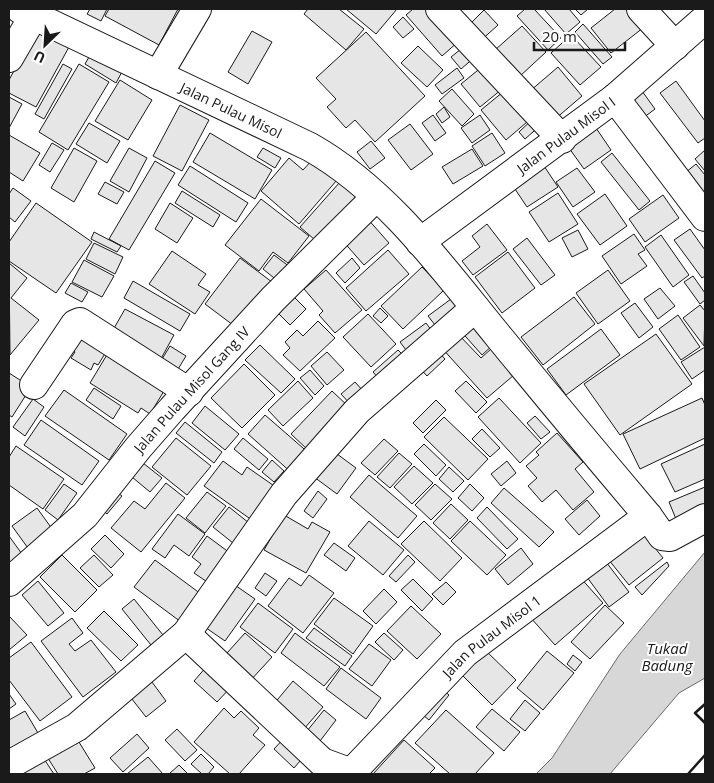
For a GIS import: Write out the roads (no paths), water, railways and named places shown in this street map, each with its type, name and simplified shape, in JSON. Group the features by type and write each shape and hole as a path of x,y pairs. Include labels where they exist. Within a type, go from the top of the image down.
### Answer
{"street":[{"path":"158,74 197,9"},
{"path":"440,9 562,139"},
{"path":"641,9 675,46"},
{"path":"9,58 25,11"},
{"name":"Jalan Pulau Misol","path":"25,11 322,154 376,197 420,242"},
{"name":"Jalan Pulau Misol I","path":"420,242 615,98 705,19"},
{"path":"615,98 705,217"},
{"name":"Jalan Pulau Misol Gang IV","path":"9,582 85,515 138,448 273,299 376,197"},
{"path":"420,242 648,516 662,536 666,538 705,518"},
{"path":"9,765 77,727 186,634 284,494 357,411 475,308"},
{"path":"34,385 75,324 80,322 189,392"},
{"name":"Jalan Pulau Misol 1","path":"349,773 465,653 648,516"},
{"path":"186,634 316,768 349,773"}],"water":[{"name":"Tukad Badung","path":"705,552 705,678 679,693 610,774 536,774 552,758 620,654"}]}
